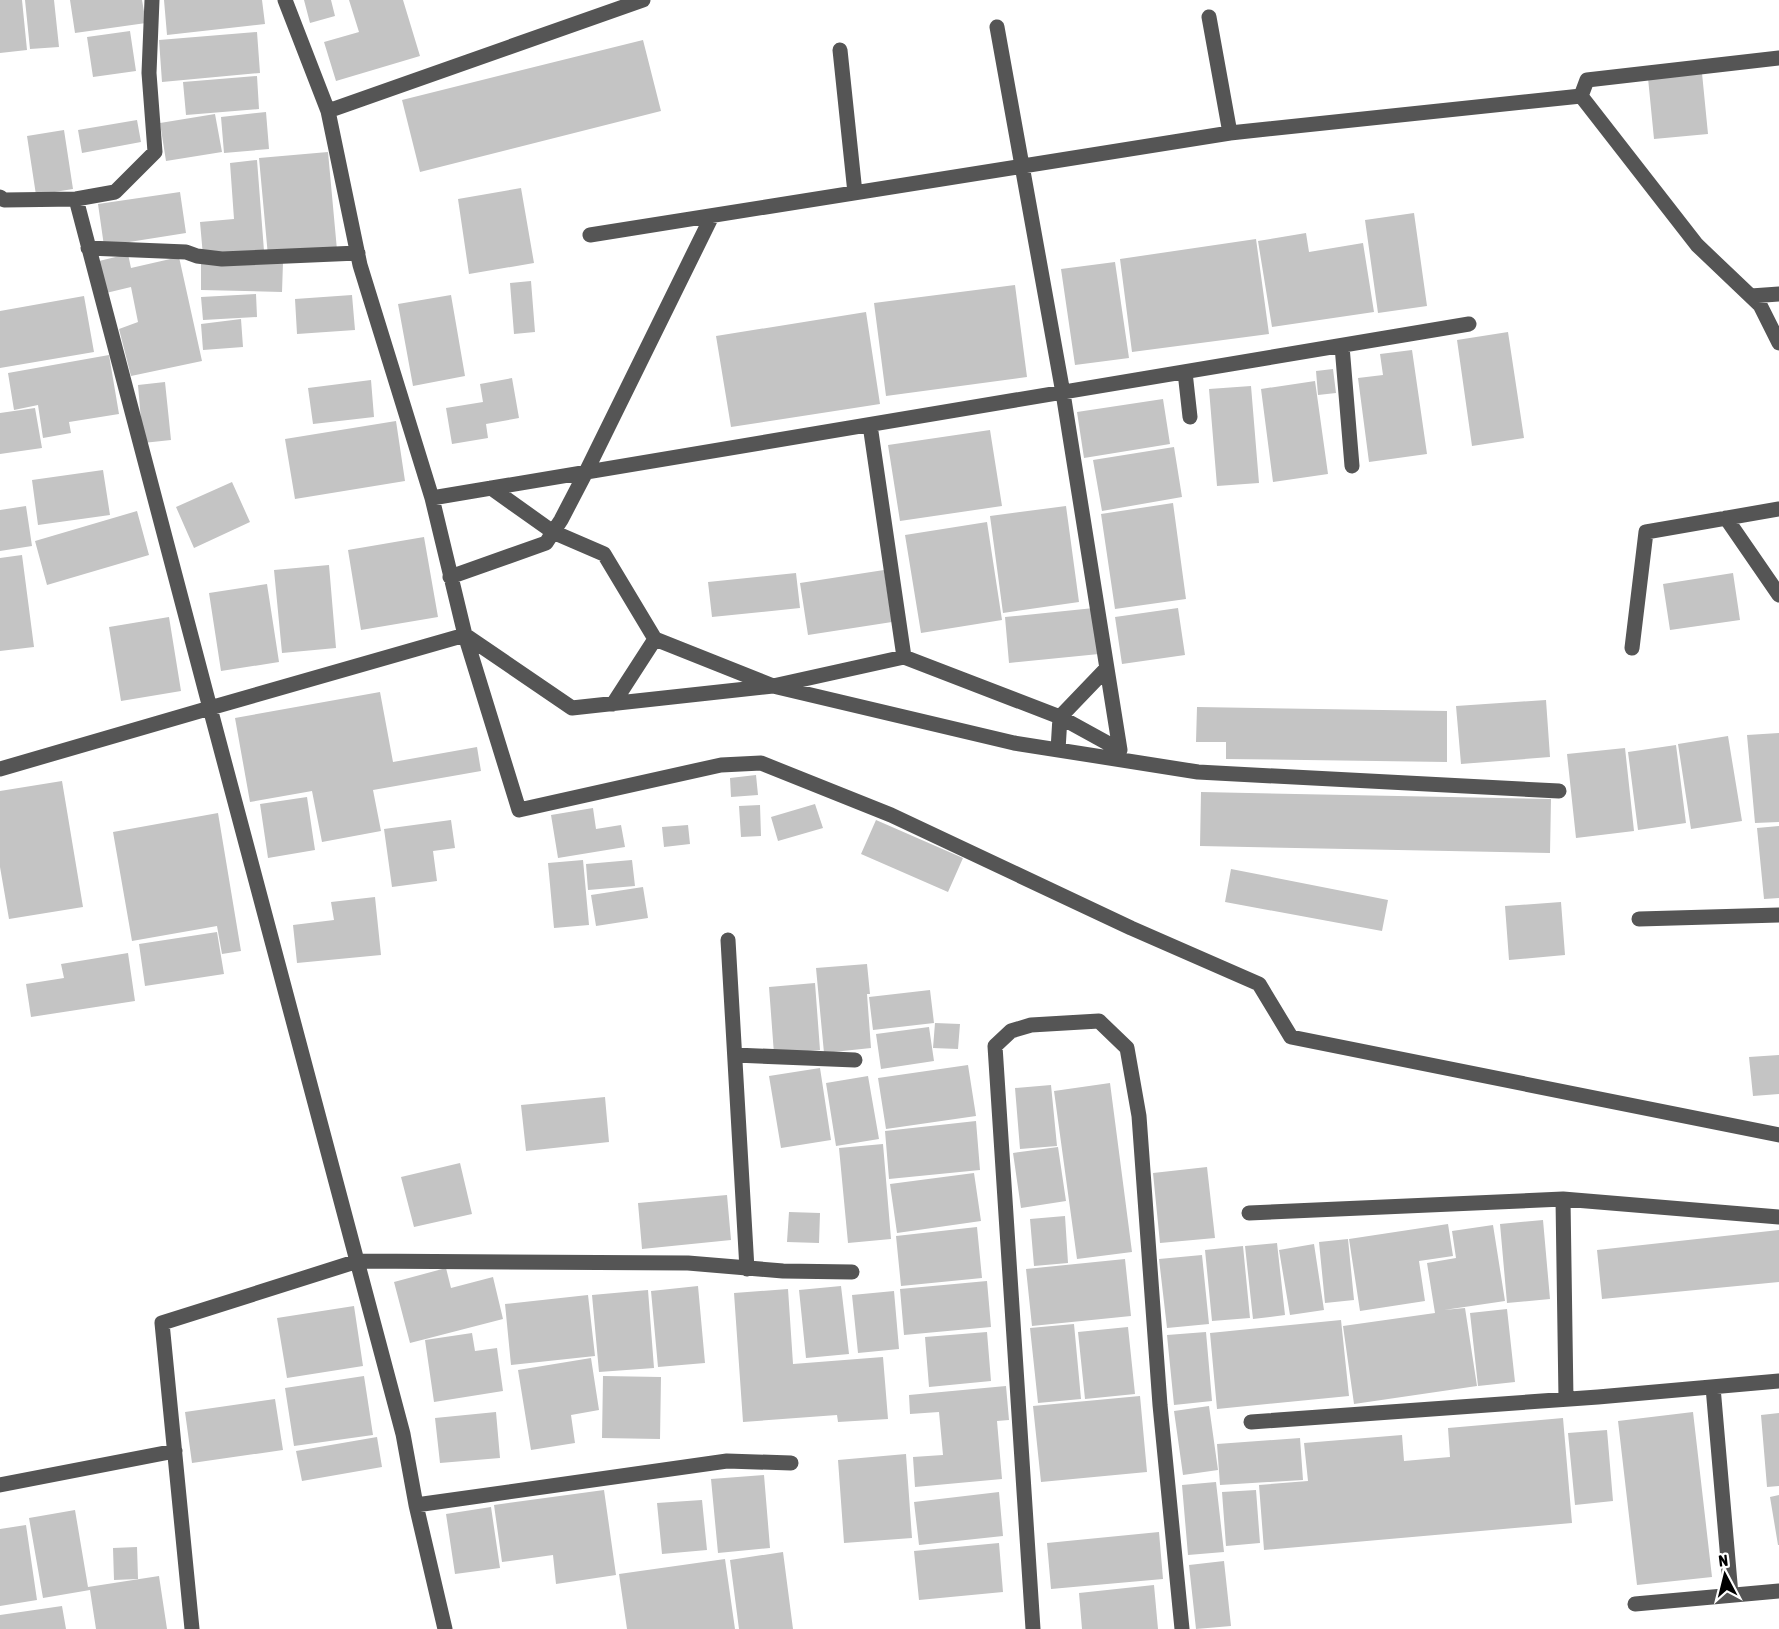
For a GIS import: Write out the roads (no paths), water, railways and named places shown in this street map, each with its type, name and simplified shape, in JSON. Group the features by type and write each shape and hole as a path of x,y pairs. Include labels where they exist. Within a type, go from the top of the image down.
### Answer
{"street":[{"path":"0,197 4,200 76,199 115,192 155,152 149,74 152,0"},
{"path":"285,0 328,111 360,265 432,498 465,635 519,810 721,765 761,763 891,814 1131,928 1259,984 1291,1037 1779,1135"},
{"path":"328,111 643,0"},
{"path":"1209,17 1230,133"},
{"path":"465,635 572,708 773,686 904,657 1060,717 1120,750 1062,393 997,27"},
{"path":"840,50 855,193"},
{"path":"1581,96 1587,80 1779,58"},
{"path":"590,235 1230,133 1581,96"},
{"path":"1581,96 1697,245 1760,305 1779,343"},
{"path":"76,199 403,1434 416,1505 445,1629"},
{"path":"450,577 546,543 586,472 712,216"},
{"path":"88,248 186,252 197,256 222,259 358,253"},
{"path":"1751,297 1779,294"},
{"path":"432,498 1469,324"},
{"path":"1342,346 1352,466"},
{"path":"1185,372 1190,417"},
{"path":"870,425 904,657"},
{"path":"491,488 553,532 604,554 655,639 773,686 1014,743 1198,772 1559,791"},
{"path":"1632,648 1646,532 1779,508"},
{"path":"1726,518 1779,595"},
{"path":"0,769 465,635"},
{"path":"612,704 655,639"},
{"path":"1058,750 1060,717 1107,668"},
{"path":"1639,920 1779,915"},
{"path":"728,940 747,1269"},
{"path":"1032,1629 995,1046 1011,1031 1031,1025 1099,1021 1127,1048 1139,1116 1160,1405 1182,1629"},
{"path":"735,1055 855,1060"},
{"path":"1563,1199 1566,1399"},
{"path":"1249,1213 1563,1199 1779,1217"},
{"path":"192,1629 162,1323 358,1261 688,1263 783,1271 852,1272"},
{"path":"1251,1422 1779,1381"},
{"path":"1713,1387 1731,1595"},
{"path":"0,1485 175,1451"},
{"path":"416,1505 727,1461 791,1463"},
{"path":"1635,1604 1779,1591"}]}
